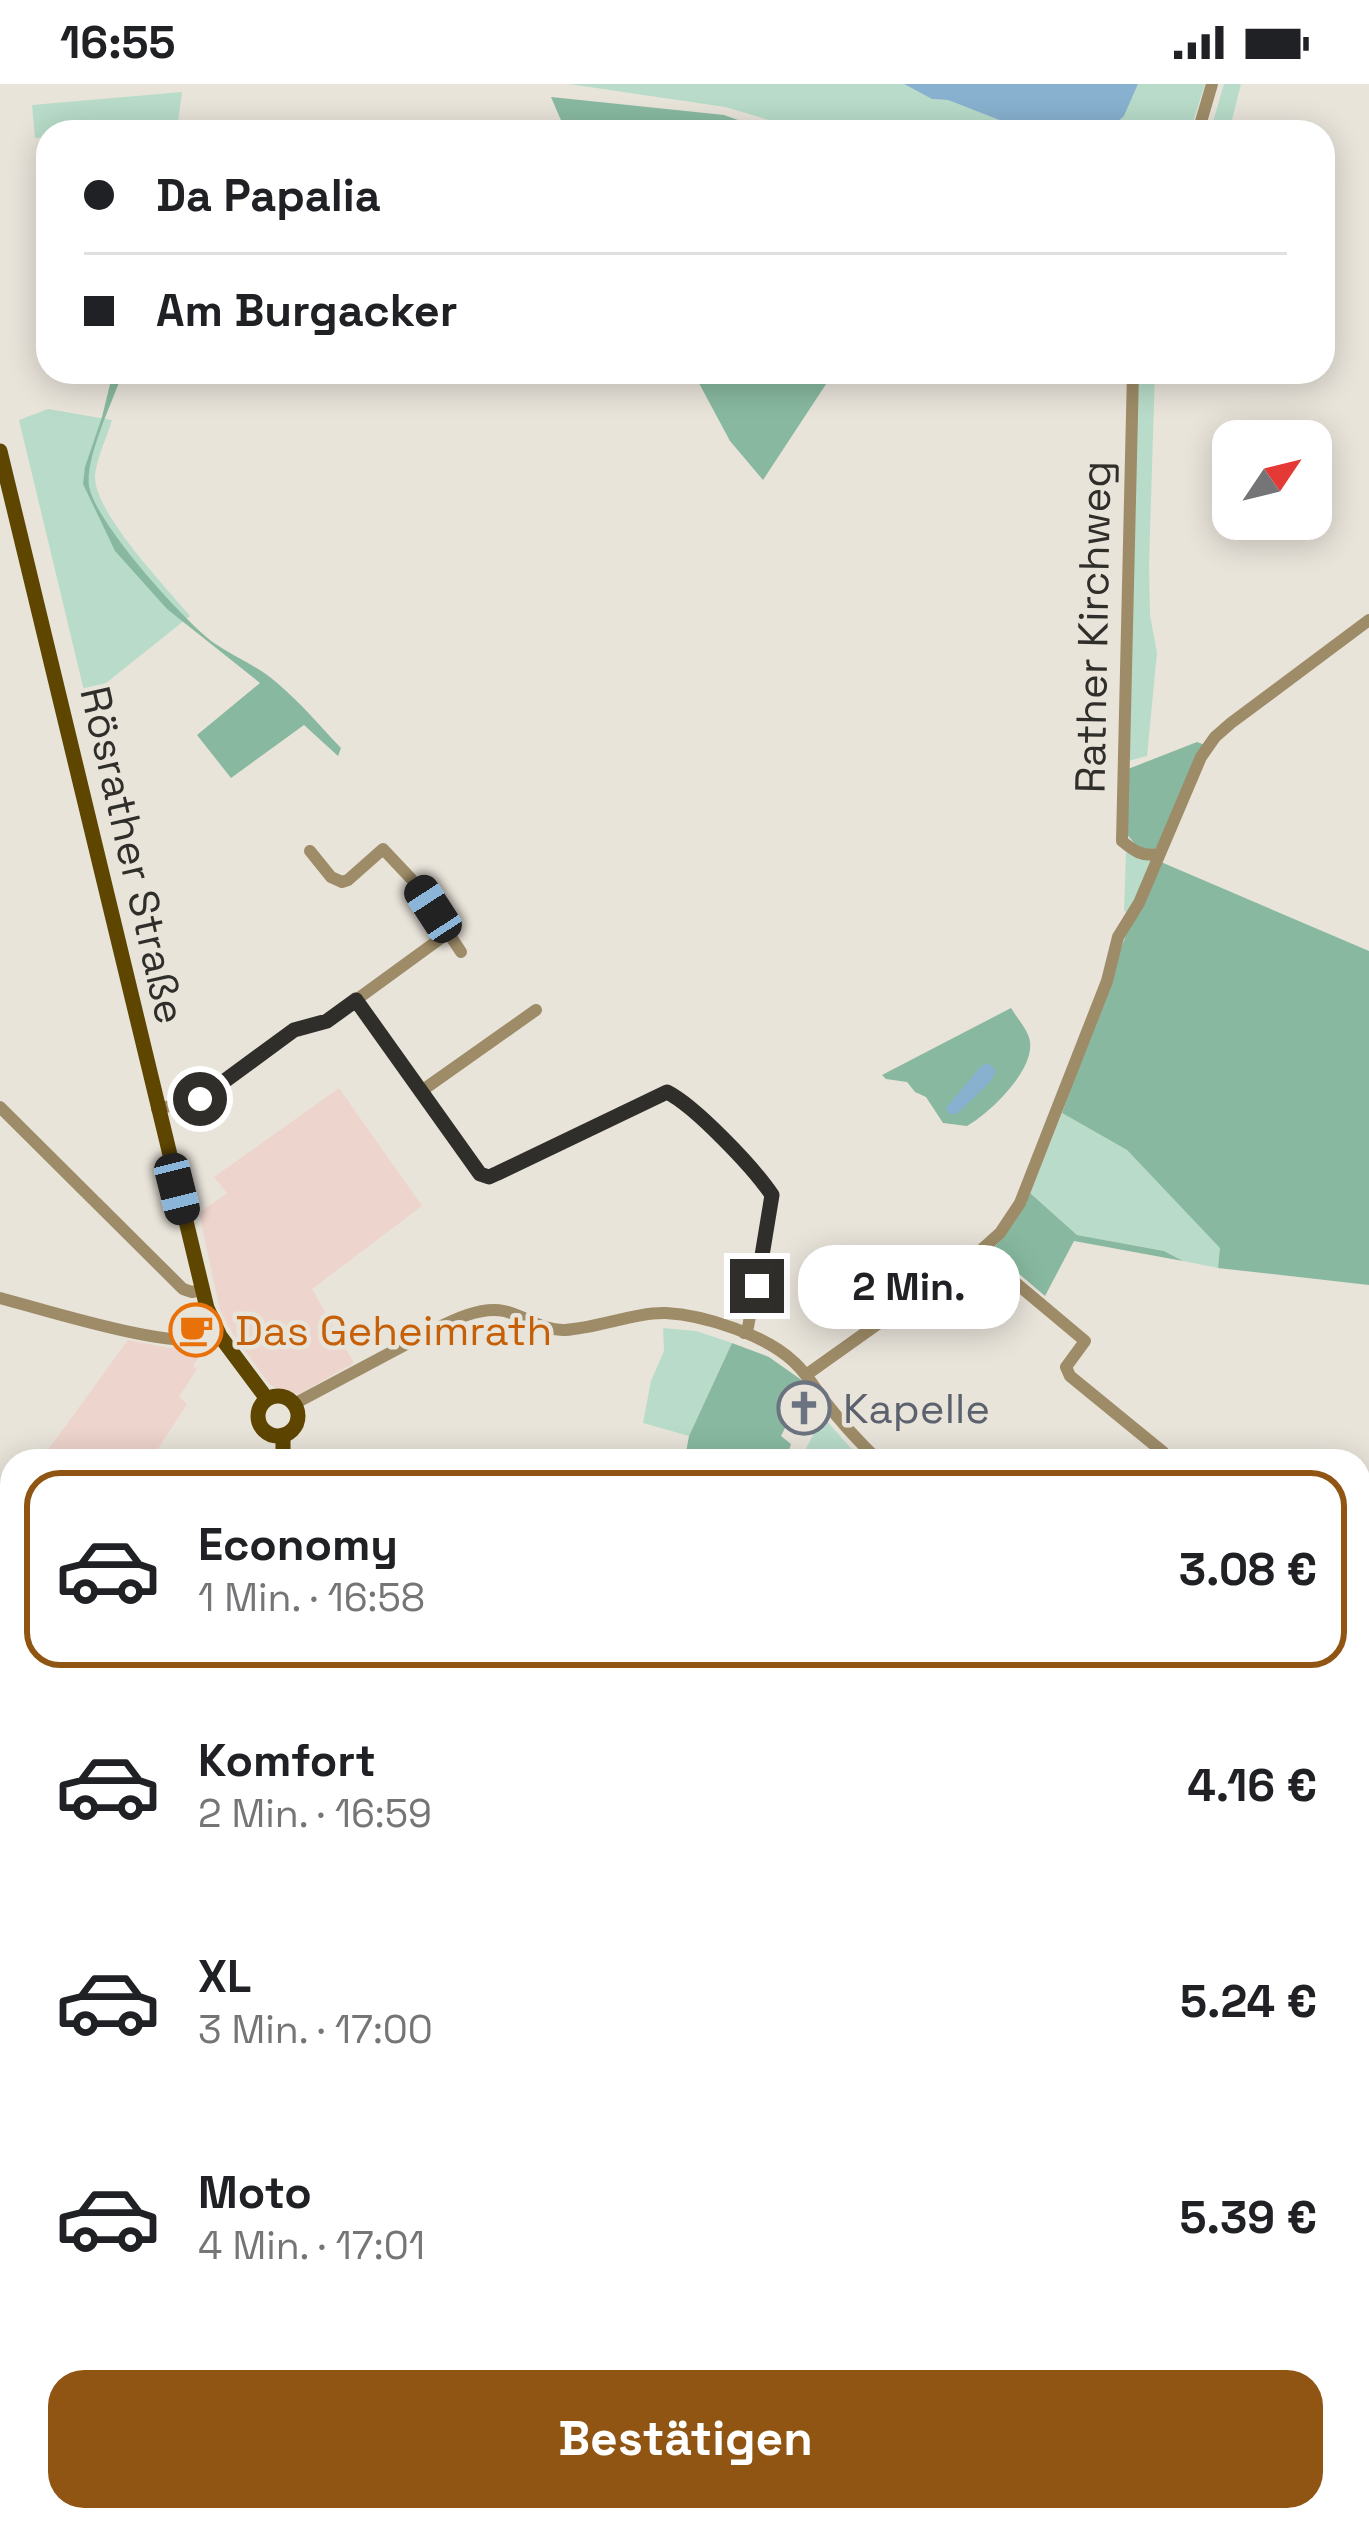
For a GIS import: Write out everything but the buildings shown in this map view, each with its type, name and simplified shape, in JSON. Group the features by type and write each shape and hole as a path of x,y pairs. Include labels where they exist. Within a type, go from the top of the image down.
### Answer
{"main road":[{"name":"Rösrather Straße","path":"0,451 202,1290 220,1336 267,1399"},
{"path":"279,1396 294,1404 297,1423 283,1435 271,1435 261,1426 259,1408 267,1399 279,1396"},
{"path":"283,1435 283,1449"}],"street":[{"path":"1202,120 1212,84"},
{"name":"Rather Kirchweg","path":"1133,384 1122,841 1136,852 1159,854"},
{"path":"806,1375 1000,1233 1019,1203 1107,981 1118,937 1139,903 1201,757 1215,737 1369,620"},
{"path":"310,851 342,883 383,849 417,885 461,952"},
{"path":"157,1109 200,1099 294,1030 327,1021 448,933"},
{"path":"356,1000 472,1167 489,1177 667,1092 675,1096 763,1180 772,1195 744,1333"},
{"path":"420,1092 536,1010"},
{"path":"0,1107 183,1289 202,1290"},
{"path":"980,1252 1085,1342 1066,1366 1070,1376 1159,1449"},
{"path":"0,1298 189,1342 220,1336"},
{"path":"294,1404 433,1330 489,1310 504,1311 548,1329 588,1328 661,1312 744,1333 785,1354 867,1449"}],"shaded area":[{"path":"339,1088 422,1206 312,1289 354,1363 299,1394 285,1392 270,1385 220,1310 199,1213 227,1193 214,1177"},
{"path":"128,1340 170,1348 185,1345 199,1356 193,1366 197,1369 179,1397 187,1404 158,1449 49,1449"}],"green space":[{"path":"569,84 904,84 932,99 948,100 999,120 769,120 725,107"},
{"path":"1138,84 1205,84 1194,120 1120,120"},
{"path":"1224,84 1241,84 1232,120 1214,120"},
{"path":"182,92 178,120 36,120 36,138 32,105"},
{"path":"551,97 738,120 561,120"},
{"path":"110,384 118,384 89,474 95,502 107,522 182,614 214,643 285,690 341,748 338,756 304,725 231,778 197,735 260,683 167,609 115,551 83,484"},
{"path":"699,384 826,384 763,480 730,441"},
{"path":"1138,384 1155,384 1149,564 1157,653 1147,756 1128,761"},
{"path":"48,409 112,420 96,468 98,490 118,528 190,616 86,699 19,420"},
{"path":"1197,742 1205,745 1157,847 1139,849 1126,833 1128,769"},
{"path":"1126,852 1153,860 1129,913 1124,911"},
{"path":"1161,862 1369,951 1369,1285 1218,1268 1220,1248 1127,1150 1062,1113 1128,929"},
{"path":"1011,1008 1029,1038 1025,1066 998,1102 967,1126 943,1123 926,1097 907,1082 882,1075"},
{"path":"1062,1113 1127,1150 1221,1248 1218,1268 1183,1261 1164,1251 1077,1235 1030,1193"},
{"path":"1030,1193 1077,1235 1164,1251 1183,1261 1074,1241 1045,1296 991,1250"},
{"path":"663,1328 696,1331 732,1343 689,1436 643,1423 651,1381 664,1351"},
{"path":"732,1343 769,1357 803,1381 781,1436 791,1444 790,1449 687,1449"},
{"path":"823,1417 852,1449 806,1449"}],"water":[{"path":"904,84 1138,84 1120,120 999,120 948,100 932,99"},
{"path":"989,1063 996,1071 990,1082 957,1114 949,1114 946,1108 981,1066"}],"place":[{"name":"Das Geheimrath","path":"196,1330"},
{"name":"Kapelle","path":"804,1408"}],"route":[{"path":"200,1099 294,1030 327,1021 356,1000 472,1167 489,1177 667,1092 688,1106 763,1180 772,1195 757,1286"}]}
